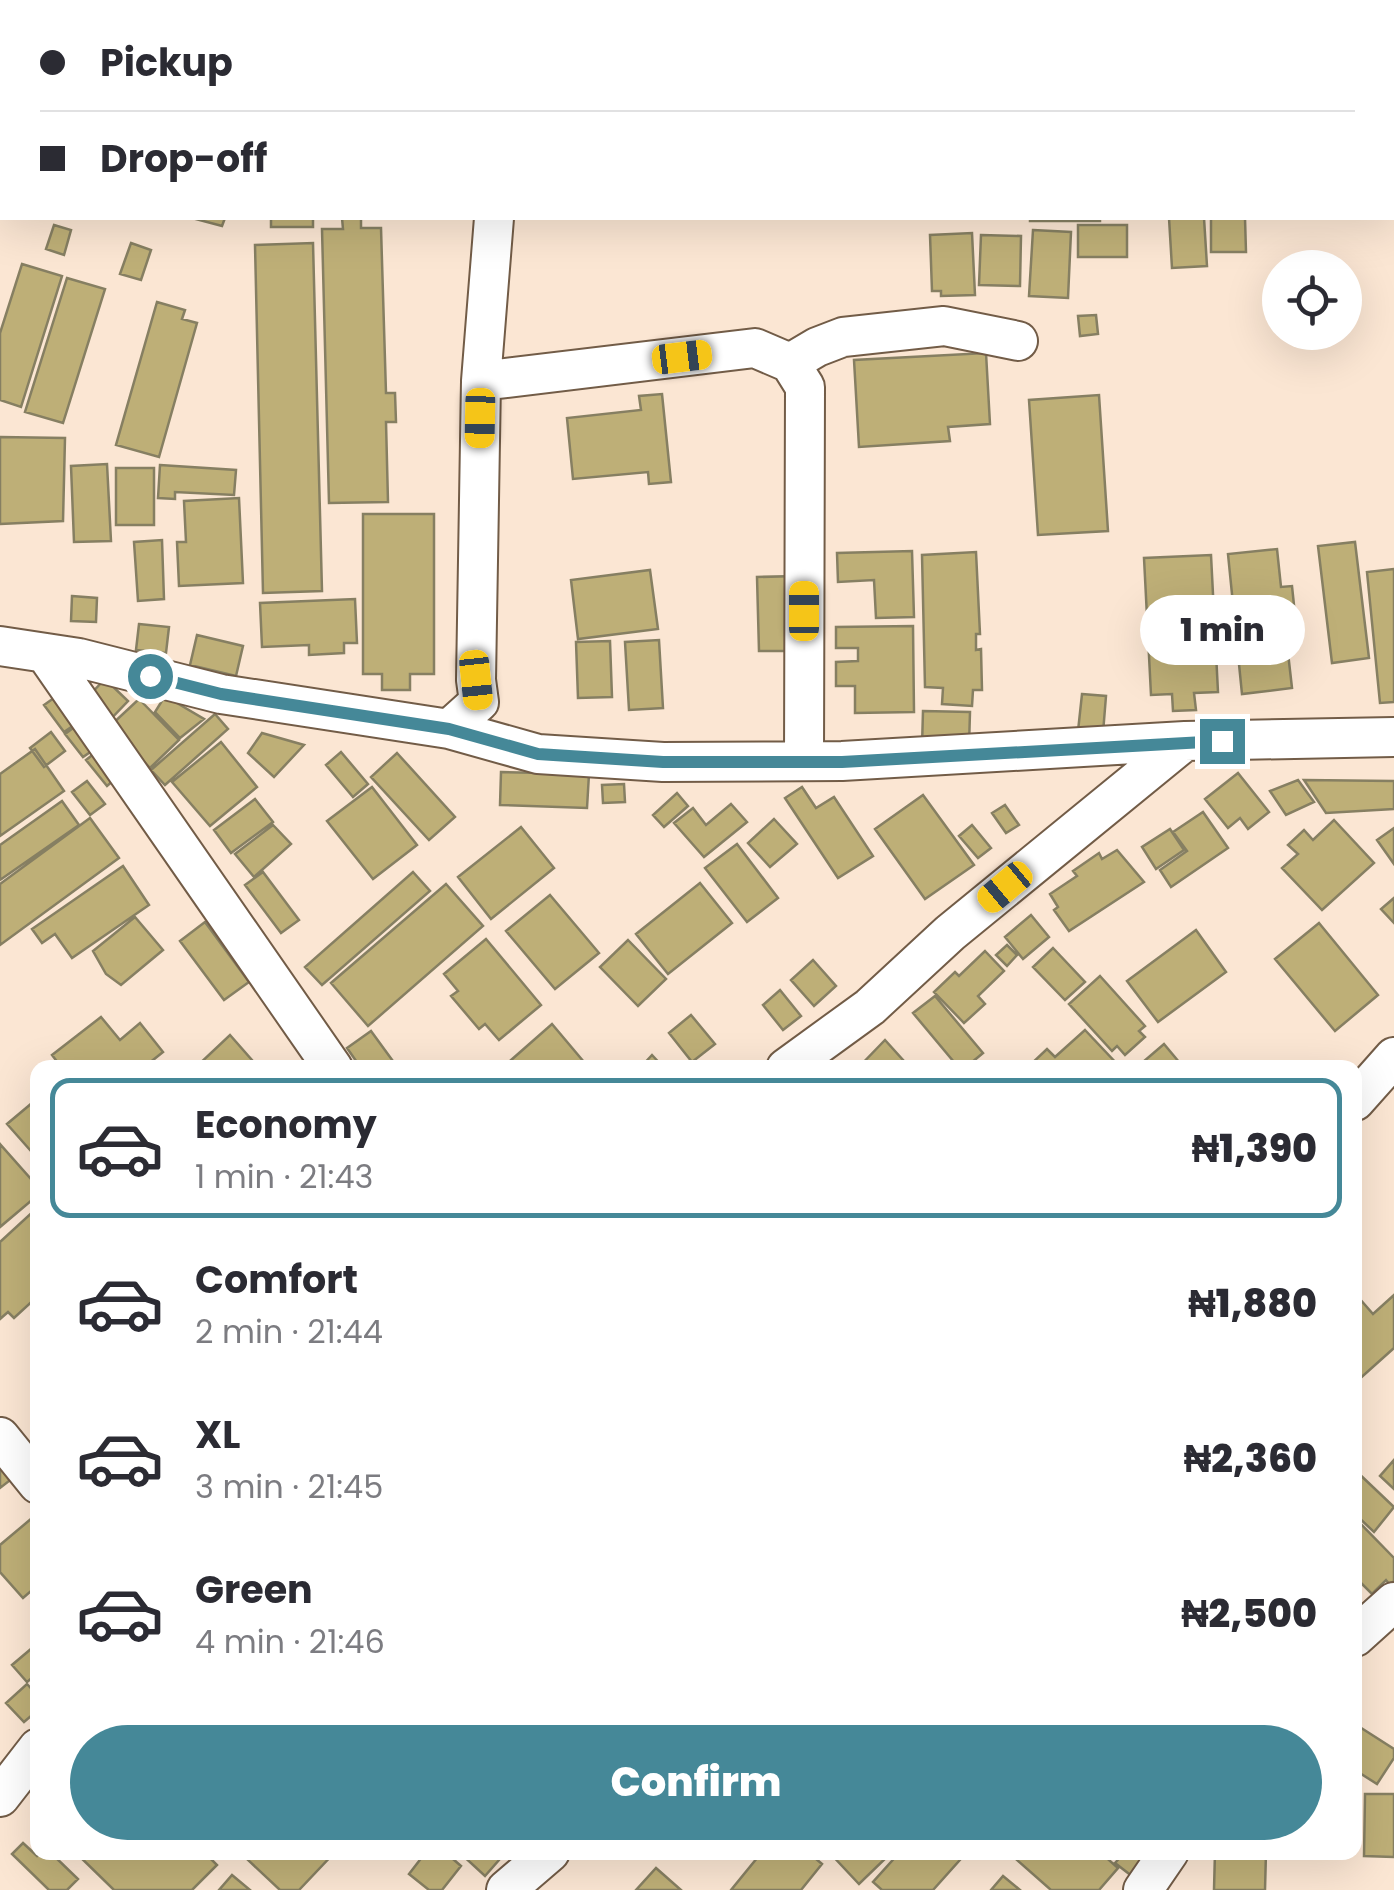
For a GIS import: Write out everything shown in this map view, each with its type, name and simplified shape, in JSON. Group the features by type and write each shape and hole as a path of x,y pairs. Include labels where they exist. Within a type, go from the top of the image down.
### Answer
{"street":[{"path":"449,729 479,702 481,380 494,220"},
{"path":"790,362 843,338 944,326 1018,341"},
{"path":"481,380 754,348 790,362 805,387 804,760"},
{"path":"0,646 79,658 221,694 449,729 538,754 663,762 842,762 1185,741 1394,737"},
{"path":"45,653 327,1060"},
{"path":"797,1060 870,1008 950,933 1185,741"},
{"path":"1362,1093 1394,1058"},
{"path":"0,1436 30,1474"},
{"path":"1362,1631 1394,1602"},
{"path":"0,1797 30,1758"},
{"path":"506,1890 541,1860"},
{"path":"1143,1890 1164,1860"}],"building":[{"path":"200,220 224,220 222,226"},
{"path":"271,220 313,220 313,227 271,227"},
{"path":"342,220 361,220 361,228 381,228 386,393 395,393 396,422 386,422 388,502 329,503 322,229 343,229"},
{"path":"1030,220 1100,220 1100,221"},
{"path":"1169,220 1204,220 1207,266 1172,268"},
{"path":"1211,220 1245,220 1246,252 1211,252"},
{"path":"54,225 71,230 64,255 46,249"},
{"path":"1078,225 1127,225 1127,257 1078,257"},
{"path":"1033,230 1071,232 1068,298 1029,296"},
{"path":"972,233 975,295 941,296 941,291 932,291 930,235"},
{"path":"981,235 1021,236 1020,286 979,285"},
{"path":"131,243 151,250 141,280 120,274"},
{"path":"313,243 322,591 263,593 255,245"},
{"path":"22,264 62,276 21,407 0,400 0,333"},
{"path":"67,278 105,289 63,423 25,412"},
{"path":"157,302 185,310 182,319 197,323 159,457 116,445"},
{"path":"1096,315 1098,334 1080,336 1078,316"},
{"path":"986,353 990,424 948,427 950,441 859,447 854,360"},
{"path":"662,394 671,482 649,484 648,472 573,479 567,418 641,410 639,396"},
{"path":"1099,395 1108,531 1038,535 1029,400"},
{"path":"0,437 65,438 63,521 0,524"},
{"path":"107,464 111,541 74,542 71,466"},
{"path":"160,465 236,470 234,495 175,492 175,499 158,498"},
{"path":"116,468 154,468 154,525 116,525"},
{"path":"239,498 243,583 179,586 177,542 186,542 184,501"},
{"path":"363,514 434,514 434,674 410,674 410,690 382,690 382,674 363,674"},
{"path":"162,540 164,599 138,601 134,542"},
{"path":"1355,542 1369,658 1332,663 1318,546"},
{"path":"1277,549 1281,587 1292,586 1298,643 1287,644 1292,688 1242,694 1228,554"},
{"path":"912,551 914,617 876,618 874,580 838,582 837,553"},
{"path":"976,552 980,634 976,634 976,650 981,649 982,690 973,690 972,706 942,704 943,688 925,687 922,555"},
{"path":"1211,555 1218,692 1194,693 1196,710 1173,711 1172,694 1151,695 1144,558"},
{"path":"1394,569 1394,702 1380,703 1367,572"},
{"path":"650,570 658,629 578,639 571,580"},
{"path":"797,576 798,651 759,651 757,577"},
{"path":"72,596 97,598 96,622 71,621"},
{"path":"355,599 357,643 344,643 344,653 309,655 309,645 262,647 260,603"},
{"path":"139,624 169,627 166,653 136,650"},
{"path":"913,626 914,712 855,713 855,686 836,686 836,662 858,661 858,648 836,648 836,627"},
{"path":"197,635 243,646 236,676 190,665"},
{"path":"659,640 663,708 629,710 625,642"},
{"path":"610,641 612,697 578,698 576,642"},
{"path":"105,679 128,701 106,724 83,702"},
{"path":"61,693 80,721 64,732 44,705"},
{"path":"1082,694 1106,696 1103,733 1078,731"},
{"path":"165,696 204,719 180,738 155,712"},
{"path":"139,699 179,740 150,768 110,726"},
{"path":"923,711 970,712 969,746 922,746"},
{"path":"215,714 228,729 165,785 151,770"},
{"path":"80,723 99,746 83,757 65,734"},
{"path":"51,732 65,751 44,767 30,748"},
{"path":"262,733 304,745 274,777 248,753"},
{"path":"221,742 257,787 210,826 172,782"},
{"path":"35,749 64,791 0,836 0,774"},
{"path":"100,749 121,774 107,786 86,760"},
{"path":"341,752 368,784 353,797 326,765"},
{"path":"397,753 455,817 429,840 371,777"},
{"path":"501,772 589,774 587,808 500,805"},
{"path":"1238,773 1269,812 1248,829 1240,818 1228,828 1205,799"},
{"path":"1298,780 1314,802 1286,815 1270,791"},
{"path":"1304,780 1394,781 1394,809 1326,813"},
{"path":"87,781 105,804 90,815 72,792"},
{"path":"624,784 625,802 603,803 602,785"},
{"path":"372,787 417,845 373,879 327,821"},
{"path":"802,787 816,808 834,797 873,856 838,878 785,798"},
{"path":"677,793 688,806 664,827 653,815"},
{"path":"923,795 974,865 925,899 875,829"},
{"path":"255,799 273,822 231,853 214,830"},
{"path":"62,801 79,825 0,880 0,845"},
{"path":"731,804 747,822 704,857 674,823 693,808 706,825"},
{"path":"1005,805 1019,825 1006,833 992,813"},
{"path":"1203,812 1228,848 1171,887 1160,870 1187,851 1173,832"},
{"path":"90,818 119,858 0,945 0,884"},
{"path":"774,819 797,844 770,867 748,843"},
{"path":"1334,820 1374,863 1322,910 1282,868 1298,854 1288,845 1304,830 1313,840"},
{"path":"273,825 291,844 254,877 235,854"},
{"path":"972,825 991,848 978,858 959,836"},
{"path":"521,827 554,868 491,919 458,877"},
{"path":"1394,828 1394,864 1377,840"},
{"path":"1170,829 1184,850 1156,869 1142,847"},
{"path":"737,844 778,898 747,922 705,868"},
{"path":"1117,850 1144,882 1069,931 1054,910 1058,907 1050,894 1077,876 1073,871 1099,853 1102,859"},
{"path":"123,866 149,905 72,958 55,934 42,943 32,929"},
{"path":"263,872 299,920 281,933 245,885"},
{"path":"413,872 430,891 322,985 305,967"},
{"path":"700,883 732,923 668,974 636,934"},
{"path":"446,884 483,926 368,1026 331,983"},
{"path":"550,895 599,953 555,989 506,931"},
{"path":"1394,898 1394,923 1381,909"},
{"path":"1031,915 1049,937 1023,959 1005,937"},
{"path":"135,917 163,950 121,985 106,974 93,951"},
{"path":"205,922 249,982 224,1000 180,941"},
{"path":"1319,923 1378,995 1335,1031 1275,959"},
{"path":"1196,930 1226,972 1158,1022 1127,981"},
{"path":"486,939 541,1005 499,1040 485,1024 479,1029 451,996 458,991 444,974"},
{"path":"628,940 666,979 638,1006 600,967"},
{"path":"1007,945 1017,955 1007,966 996,955"},
{"path":"1053,948 1085,982 1065,1000 1033,967"},
{"path":"985,951 1004,971 978,996 985,1004 964,1023 934,992 955,972 959,976"},
{"path":"813,960 836,986 814,1006 791,980"},
{"path":"1100,976 1145,1026 1139,1031 1145,1037 1125,1055 1117,1046 1112,1051 1069,1004"},
{"path":"780,990 801,1016 783,1030 763,1005"},
{"path":"935,996 983,1053 975,1060 952,1060 913,1013"},
{"path":"691,1015 715,1044 690,1060 669,1033"},
{"path":"101,1017 120,1040 140,1023 163,1052 153,1060 56,1060 52,1055"},
{"path":"552,1024 582,1060 511,1060"},
{"path":"1085,1030 1113,1060 1035,1060 1047,1049 1055,1057"},
{"path":"371,1031 392,1060 355,1060 347,1048"},
{"path":"230,1035 252,1060 203,1060"},
{"path":"885,1040 903,1060 866,1060"},
{"path":"1164,1044 1177,1060 1145,1060"},
{"path":"30,1105 30,1150 7,1124"},
{"path":"0,1144 30,1178 30,1202 0,1227"},
{"path":"30,1214 30,1303 14,1318 8,1312 0,1319 0,1242"},
{"path":"1394,1295 1394,1348 1362,1377 1362,1301 1373,1314"},
{"path":"0,1442 23,1470 0,1488"},
{"path":"1394,1460 1394,1489 1380,1476"},
{"path":"1362,1477 1394,1507 1374,1532 1362,1521"},
{"path":"30,1520 30,1592 23,1598 0,1572 0,1545"},
{"path":"1362,1525 1394,1558 1394,1581 1390,1585 1386,1580 1372,1594 1362,1584"},
{"path":"30,1650 30,1680 27,1682 12,1665"},
{"path":"27,1684 30,1687 30,1717 24,1722 6,1703"},
{"path":"1362,1728 1394,1749 1394,1758 1377,1784 1362,1774"},
{"path":"1365,1794 1394,1794 1394,1857 1364,1856"},
{"path":"23,1843 30,1850 30,1860 58,1860 78,1879 67,1890 49,1890 12,1854"},
{"path":"83,1860 212,1860 217,1865 192,1890 114,1890"},
{"path":"248,1860 327,1860 299,1890 280,1890"},
{"path":"420,1860 454,1860 461,1866 442,1890 429,1890 409,1874"},
{"path":"468,1860 499,1860 485,1876"},
{"path":"755,1860 817,1860 822,1864 801,1890 731,1890"},
{"path":"836,1860 884,1860 859,1884"},
{"path":"893,1860 960,1860 933,1890 882,1890 873,1882"},
{"path":"1017,1860 1109,1860 1118,1868 1099,1890 1051,1890"},
{"path":"1118,1860 1152,1861 1137,1880 1115,1863"},
{"path":"1215,1860 1266,1860 1265,1890 1214,1890"},
{"path":"656,1868 681,1890 636,1890"},
{"path":"232,1875 250,1890 219,1890"},
{"path":"1003,1876 1020,1890 991,1890"}],"route":[{"path":"150,676 221,694 449,729 538,754 663,762 842,762 1222,741"}]}
